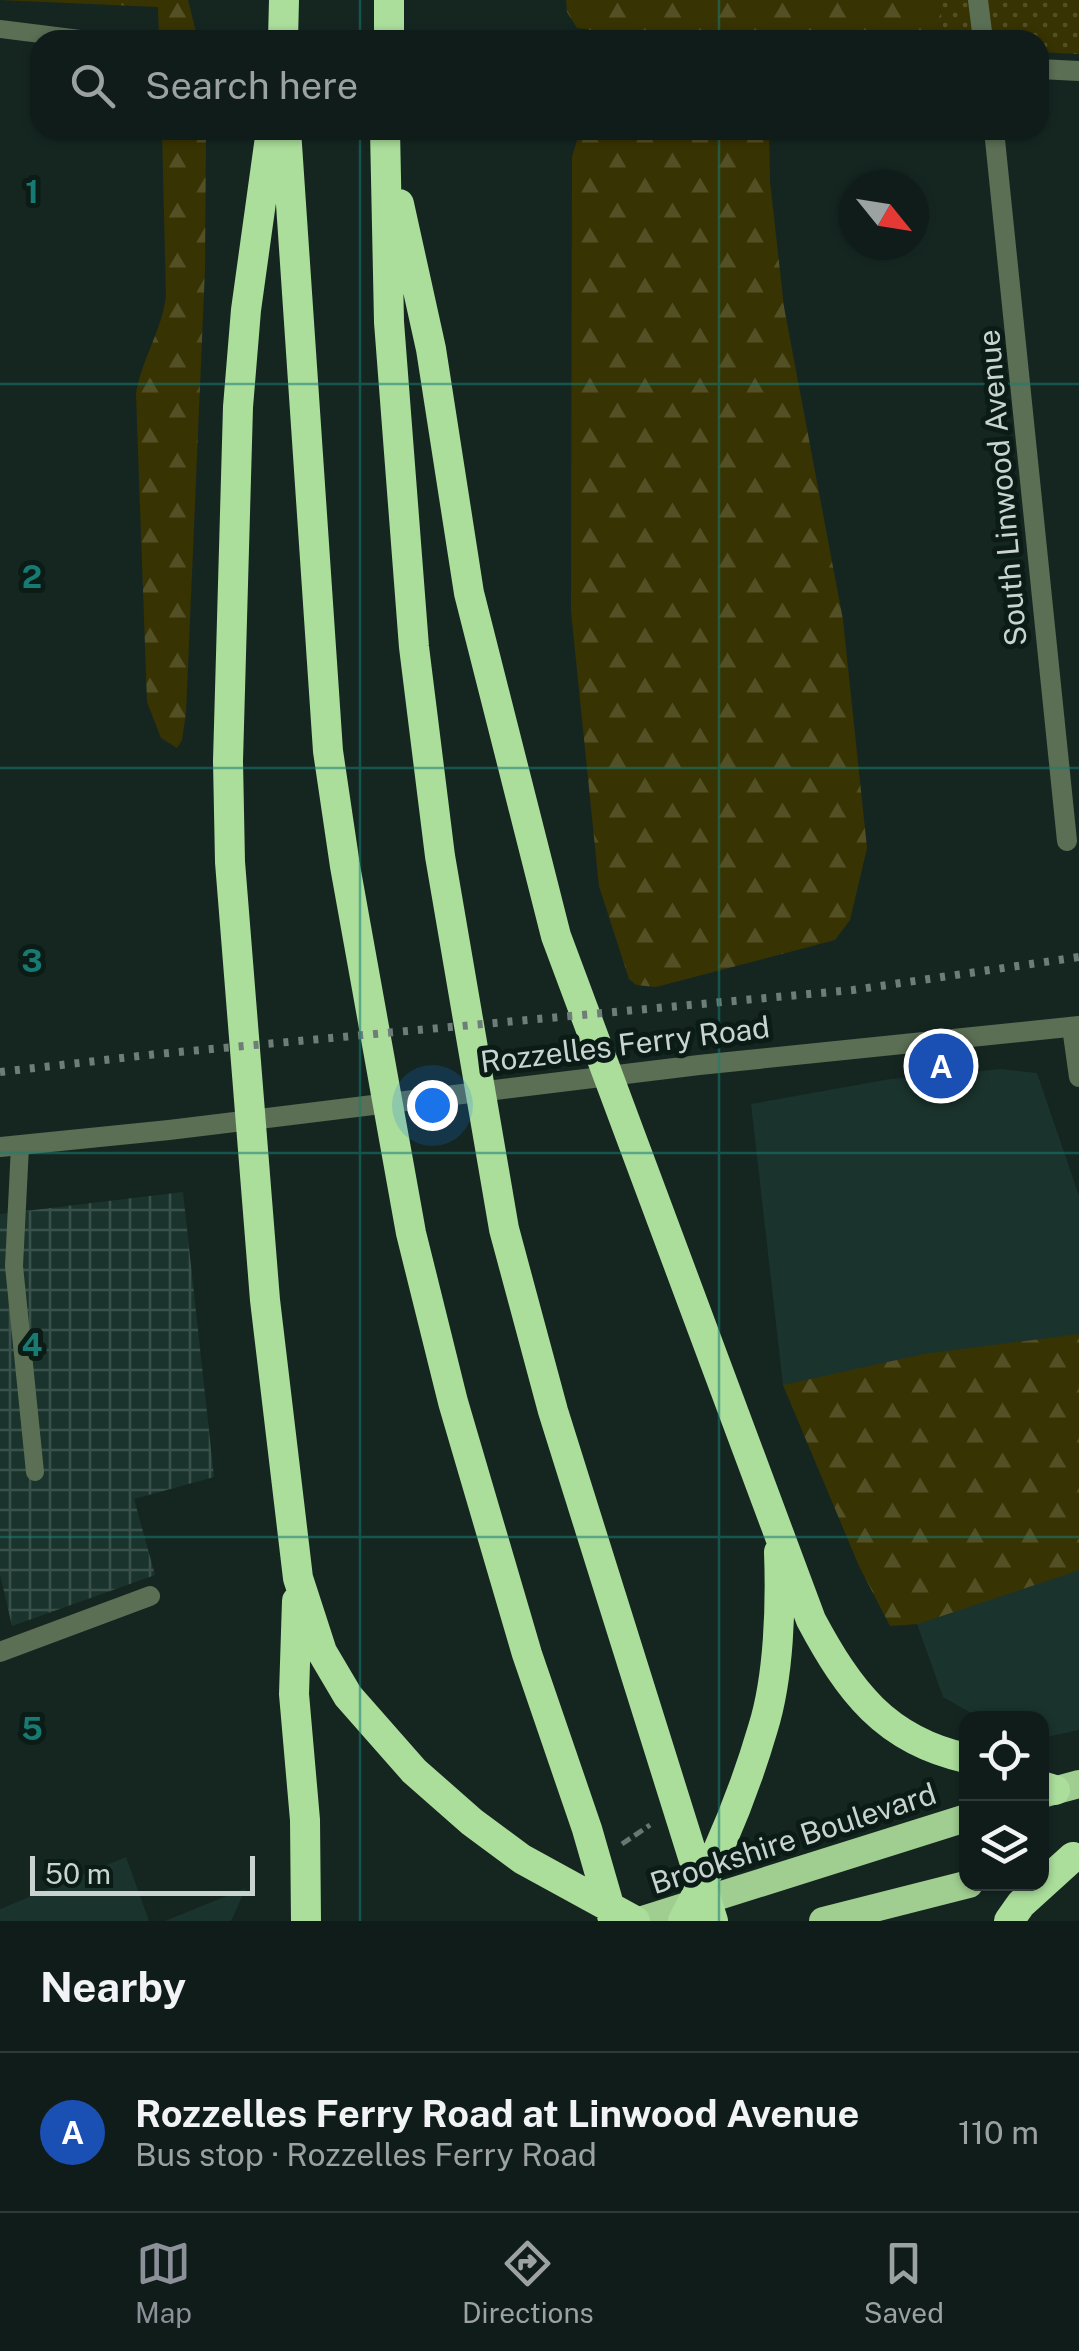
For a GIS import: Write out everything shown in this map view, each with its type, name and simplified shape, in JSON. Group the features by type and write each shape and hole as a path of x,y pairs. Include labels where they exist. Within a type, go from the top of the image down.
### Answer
{"highway":[{"path":"283,30 284,0"},
{"path":"389,0 389,30"},
{"path":"270,140 246,310 238,407 228,761 230,862 265,1300 298,1578 294,1694 305,1820 306,1921"},
{"path":"287,140 328,751 408,1215 429,1313 526,1654 587,1829 614,1921"},
{"path":"384,140 388,322 414,647 443,876 504,1229 696,1915"},
{"path":"385,140 431,349 469,592 556,936 811,1620 838,1670 880,1717 934,1751 959,1756"},
{"path":"696,1915 764,1726 776,1648 778,1530"},
{"path":"298,1578 322,1652 348,1696 429,1784 522,1858 637,1921"},
{"name":"Brookshire Boulevard","path":"637,1921 696,1915 768,1880 959,1820"},
{"path":"1049,1863 1076,1856"},
{"path":"1010,1921 1021,1904 1076,1856"},
{"path":"822,1921 959,1887"}],"street":[{"path":"978,0 982,30"},
{"path":"1049,70 1079,71"},
{"name":"South Linwood Avenue","path":"995,140 1068,841"},
{"path":"1075,1027 1079,1077"},
{"name":"Rozzelles Ferry Road","path":"10,1146 699,1064 1075,1027"},
{"path":"0,1652 150,1596"}],"lane":[{"path":"0,29 30,33"},
{"path":"10,1146 14,1266 36,1472"}],"shaded area":[{"path":"1001,1069 1037,1073 1079,1196 1079,1730 1049,1736 1049,1711 968,1711 943,1697 917,1624 783,1385 751,1104 890,1079"},
{"path":"183,1192 214,1477 134,1499 155,1575 12,1626 0,1574 0,1214"},
{"path":"126,1857 149,1921 0,1921 0,1909"},
{"path":"246,1888 231,1921 165,1921"}],"green space":[{"path":"0,0 188,0 196,30 159,30 158,7"},
{"path":"566,0 939,0 944,30 592,30 577,28 567,12"},
{"path":"939,0 1079,0 1079,54 1049,52 1049,30 944,30"},
{"path":"162,140 206,140 205,269 186,713 177,748 161,738 147,702 136,393 166,296"},
{"path":"577,140 769,140 784,307 843,620 867,848 850,920 835,940 656,987 636,985 629,979 599,886 571,611 572,157"},
{"path":"1079,1334 1079,1570 918,1624 890,1626 859,1566 783,1385 924,1354"}],"railway":[{"path":"0,1072 853,990 1079,957"}],"place":[{"name":"Rozzelles Ferry Road at Linwood Avenue","path":"941,1066"}]}
